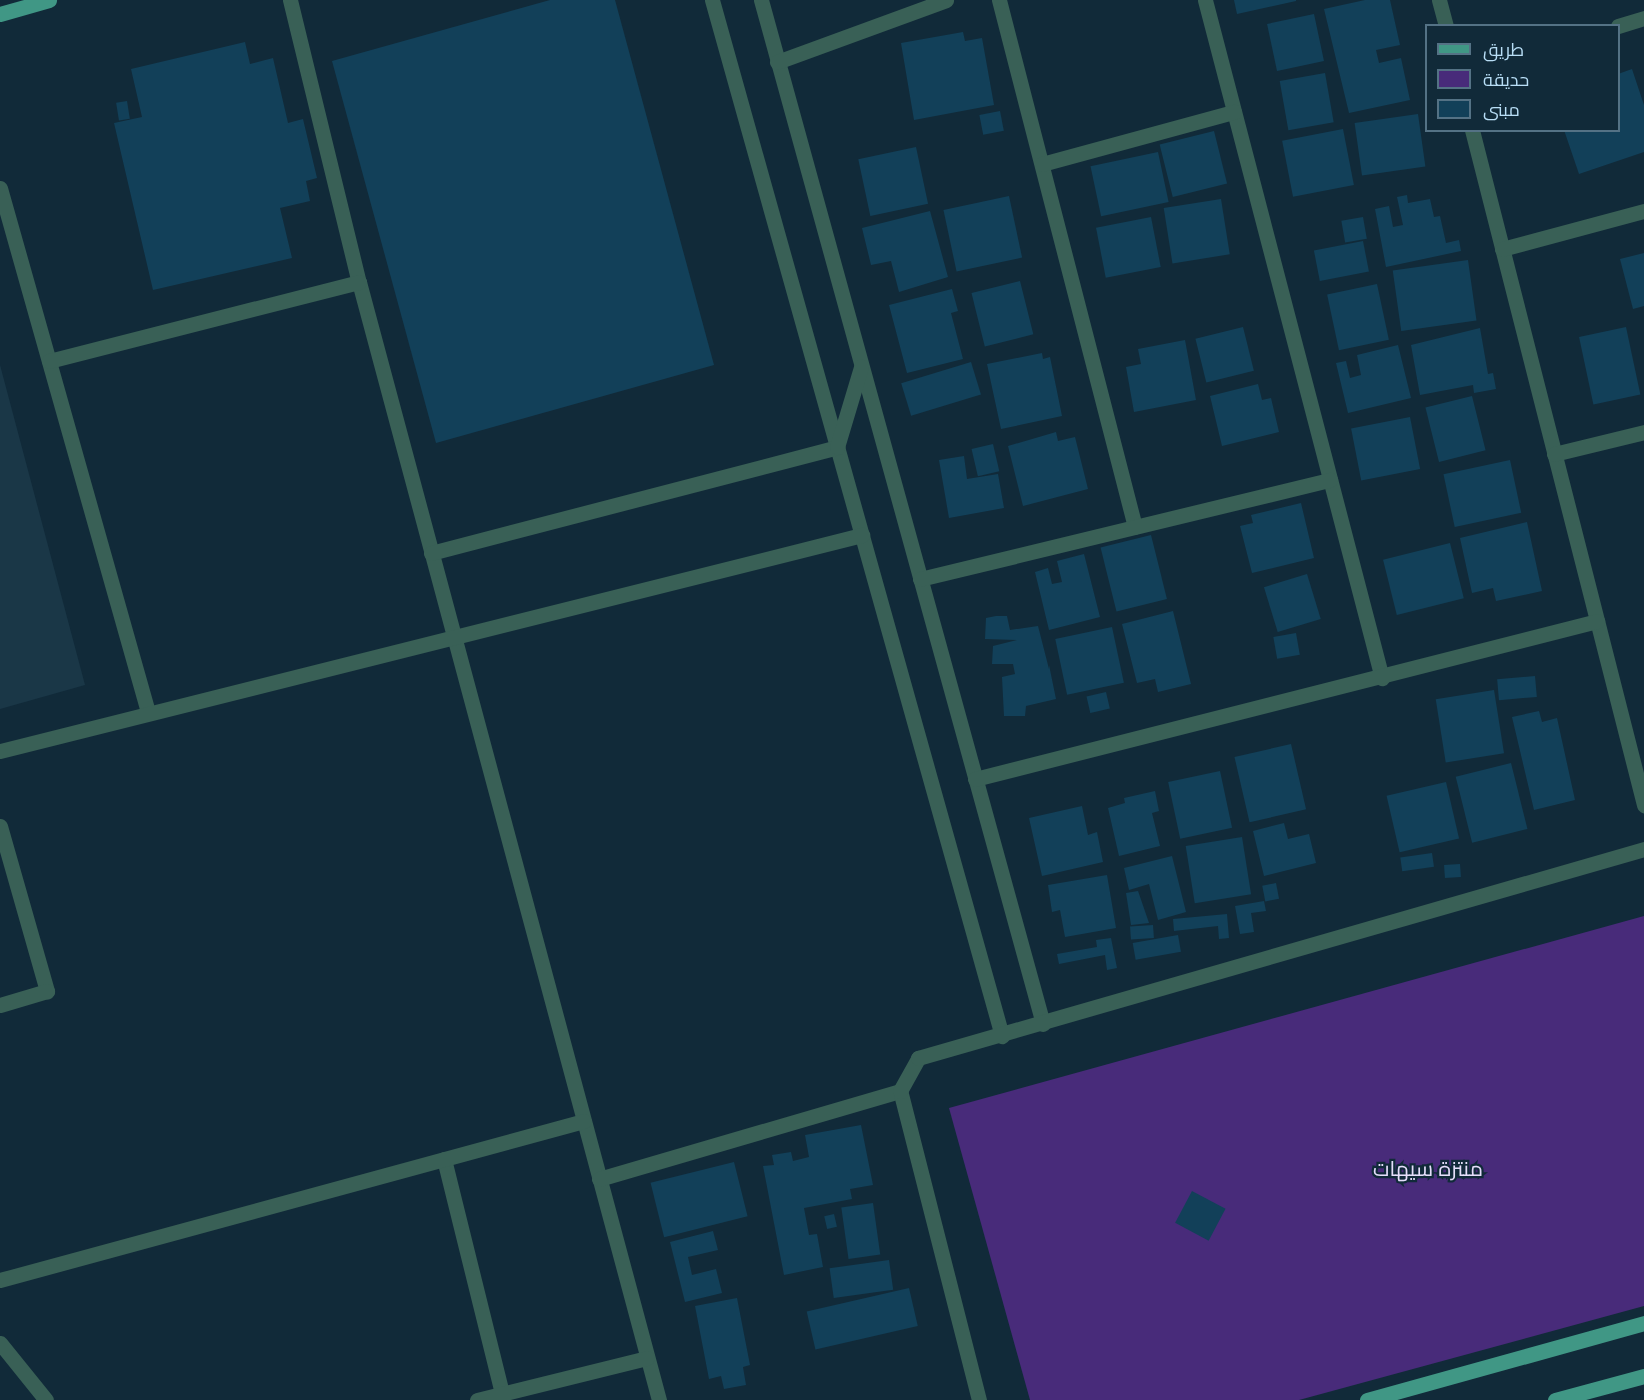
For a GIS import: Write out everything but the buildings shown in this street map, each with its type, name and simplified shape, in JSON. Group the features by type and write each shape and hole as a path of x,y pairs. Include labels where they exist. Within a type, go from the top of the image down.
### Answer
{"main road":[{"path":"0,14 49,0"},
{"path":"1367,1400 1644,1323"},
{"path":"1555,1400 1581,1397 1644,1376"}],"street":[{"path":"290,0 359,282 659,1400"},
{"path":"712,0 1002,1036"},
{"path":"760,0 1043,1024"},
{"path":"777,62 946,0"},
{"path":"999,0 1135,527"},
{"path":"1205,0 1382,678"},
{"path":"1439,0 1445,24"},
{"path":"1620,25 1644,18"},
{"path":"1042,165 1234,112"},
{"path":"1473,132 1644,805"},
{"path":"0,188 148,712"},
{"path":"1502,249 1644,211"},
{"path":"49,361 359,282"},
{"path":"837,447 861,366"},
{"path":"1554,454 1644,432"},
{"path":"431,553 837,447"},
{"path":"920,579 1330,480"},
{"path":"0,751 148,712 454,638 862,535"},
{"path":"975,779 1382,678 1597,621"},
{"path":"0,826 47,991 0,1005"},
{"path":"979,1400 900,1091 918,1058 1002,1036 1644,849"},
{"path":"599,1179 900,1091"},
{"path":"0,1280 584,1121"},
{"path":"444,1159 502,1394"},
{"path":"0,1343 46,1400"},
{"path":"477,1400 647,1358"}],"shaded area":[{"path":"0,365 85,685 0,709"}],"green space":[{"name":"منتزة سيهات","path":"1644,916 1644,1306 1299,1400 1030,1400 949,1108"}]}
